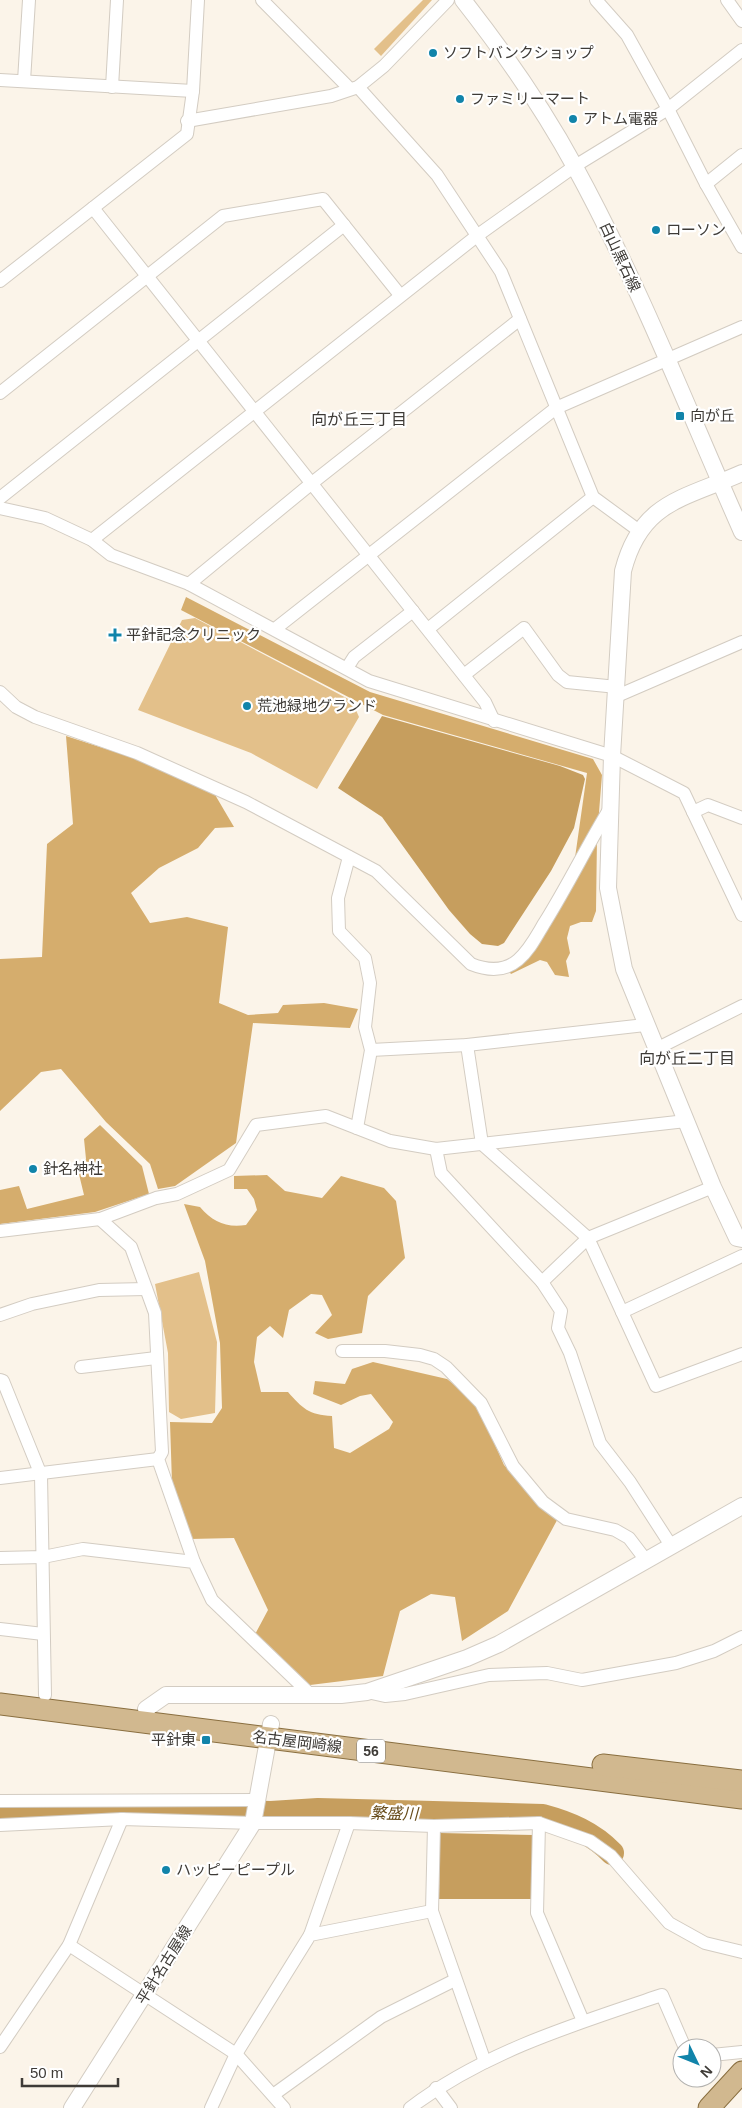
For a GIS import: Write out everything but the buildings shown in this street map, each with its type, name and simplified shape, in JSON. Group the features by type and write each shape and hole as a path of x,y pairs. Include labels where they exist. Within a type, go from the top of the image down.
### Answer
{"main road":[{"name":"名古屋岡崎線","path":"0,1689 146,1708 270,1731 742,1798"},
{"name":"名古屋岡崎線","path":"0,1704 742,1781"},
{"path":"709,2108 742,2072"}],"street":[{"path":"24,81 29,0"},
{"path":"112,86 117,0"},
{"path":"0,282 187,134 198,0"},
{"path":"262,0 353,88 438,176 502,272 593,497 638,530"},
{"path":"187,121 331,96 353,88 384,66 448,0"},
{"path":"596,0 628,35 706,184 742,247"},
{"path":"726,0 742,21"},
{"name":"白山黒石線","path":"470,2 575,166 622,259 742,532"},
{"path":"92,540 478,234 575,166 668,109 742,50"},
{"path":"0,80 192,91"},
{"path":"706,184 742,155"},
{"path":"0,393 223,216 323,199 400,295"},
{"path":"93,208 464,675 485,702 494,721"},
{"path":"0,498 344,225"},
{"path":"190,584 312,483 520,319"},
{"path":"276,629 556,408 742,327"},
{"path":"742,473 674,501 655,514 638,530 628,552 622,571 617,692 612,756 608,888 624,969 713,1187 737,1238 742,1239"},
{"path":"428,629 593,497"},
{"path":"0,508 45,518 92,540 112,555 190,584 370,681 612,756 684,793 742,915"},
{"path":"347,668 354,657 413,611"},
{"path":"464,675 524,628 558,675 567,682 617,692 742,642"},
{"path":"0,692 16,706 35,717 137,753 246,802 376,871 471,964 485,970 502,968 517,961 530,947 569,884 588,844 610,808"},
{"path":"693,812 708,805 742,818"},
{"path":"349,857 338,898 339,931 365,958 370,983 365,1027 371,1050 357,1128"},
{"path":"656,1049 742,1006"},
{"path":"371,1050 467,1045 646,1025"},
{"path":"467,1045 482,1144 588,1238 656,1386 742,1354"},
{"path":"0,1231 100,1219 156,1198 177,1194 229,1170 256,1125 326,1116 390,1141 436,1149 686,1121"},
{"path":"436,1149 441,1172 542,1282 561,1311 558,1328 570,1353 600,1443 630,1482 672,1547"},
{"path":"542,1282 588,1238 713,1187"},
{"path":"100,1219 131,1247 155,1313 162,1452 158,1459 194,1562 212,1600 311,1695"},
{"path":"622,1312 742,1256"},
{"path":"0,1314 32,1304 100,1290 146,1289"},
{"path":"342,1351 385,1351 420,1355 434,1359 446,1367 481,1403 513,1466 543,1502 566,1519 615,1530 629,1538 645,1559"},
{"path":"81,1367 156,1358"},
{"path":"0,1380 3,1380 42,1475 45,1695"},
{"path":"0,1478 42,1475 158,1459"},
{"path":"367,1692 467,1658 499,1644 556,1613 645,1559 672,1547 742,1506"},
{"path":"0,1558 43,1557 83,1549 194,1562"},
{"path":"0,1629 43,1634"},
{"path":"146,1708 166,1695 311,1695 367,1692 385,1696 405,1694 489,1675 547,1673 582,1680 676,1662 714,1651 742,1637"},
{"path":"254,1822 270,1731"},
{"path":"0,1801 258,1800"},
{"path":"0,2047 69,1946 122,1820"},
{"path":"0,1824 122,1820 349,1822 434,1826 539,1823 590,1842 611,1856 669,1923 705,1944 742,1952"},
{"name":"平針名古屋線","path":"72,2108 254,1822"},
{"path":"211,2108 236,2054 310,1935 349,1822"},
{"path":"539,1823 537,1913 583,2021"},
{"path":"434,1826 432,1911 485,2062"},
{"path":"310,1935 432,1911"},
{"path":"69,1946 236,2054 284,2108"},
{"path":"273,2096 382,2017 455,1980"},
{"path":"410,2108 436,2088 485,2062 583,2021 662,1995 681,2038"},
{"path":"722,2054 742,2052"},
{"path":"436,2088 451,2108"}],"shaded area":[{"path":"423,0 432,0 381,56 374,49"},
{"path":"186,597 370,692 593,759 602,775 597,837 596,911 592,922 581,922 570,926 567,938 570,953 566,961 569,977 555,975 547,962 540,960 511,974 508,970 571,886 587,773 383,715 181,610"},
{"name":"荒池緑地グランド","path":"195,618 352,701 359,717 317,789 251,753 138,710 182,620"},
{"path":"382,716 560,766 583,775 585,779 574,828 551,871 504,943 498,946 482,944 470,934 449,910 382,817 338,788"},
{"path":"66,736 140,760 214,793 234,827 215,828 198,848 159,868 131,893 150,923 187,917 228,927 219,1003 248,1015 278,1013 283,1005 324,1003 358,1009 350,1028 253,1023 236,1143 175,1186 158,1189 150,1164 106,1122 61,1069 41,1072 0,1111 0,959 42,957 47,844 73,824"},
{"path":"100,1125 142,1166 149,1194 95,1212 0,1224 0,1190 19,1186 27,1209 84,1195 77,1166 86,1159 84,1139"},
{"path":"267,1175 285,1191 322,1198 341,1176 384,1188 396,1201 405,1258 368,1296 362,1333 328,1339 315,1333 332,1315 322,1295 311,1294 289,1310 283,1338 270,1326 257,1337 254,1362 261,1392 288,1392 307,1410 317,1414 332,1416 334,1448 350,1453 389,1429 393,1422 371,1394 360,1396 341,1405 313,1394 315,1381 345,1384 352,1369 373,1362 447,1379 476,1402 504,1465 525,1487 562,1511 508,1611 462,1641 455,1597 431,1594 400,1611 383,1676 302,1686 252,1640 268,1610 234,1538 190,1539 172,1483 170,1422 212,1423 222,1408 220,1343 205,1261 184,1204 200,1207 210,1217 220,1223 232,1226 246,1225 257,1210 254,1199 247,1189 234,1189 234,1176"},
{"path":"199,1272 217,1342 215,1413 181,1419 169,1412 168,1353 155,1284"},
{"path":"440,1833 533,1835 532,1899 439,1899"}],"waterway":[{"name":"繁盛川","path":"0,1812 27,1807 271,1813 318,1810 543,1816 589,1834 612,1853"}],"place":[{"name":"ソフトバンクショップ","path":"433,53"},
{"name":"ファミリーマート","path":"460,99"},
{"name":"アトム電器","path":"573,119"},
{"name":"ローソン","path":"656,230"},
{"name":"向が丘","path":"680,416"},
{"name":"平針記念クリニック","path":"115,635"},
{"name":"荒池緑地グランド","path":"247,706"},
{"name":"針名神社","path":"33,1169"},
{"name":"平針東","path":"206,1740"},
{"name":"ハッピーピープル","path":"166,1870"}],"district":[{"name":"向が丘三丁目","path":"359,419"},
{"name":"向が丘二丁目","path":"687,1058"}]}
